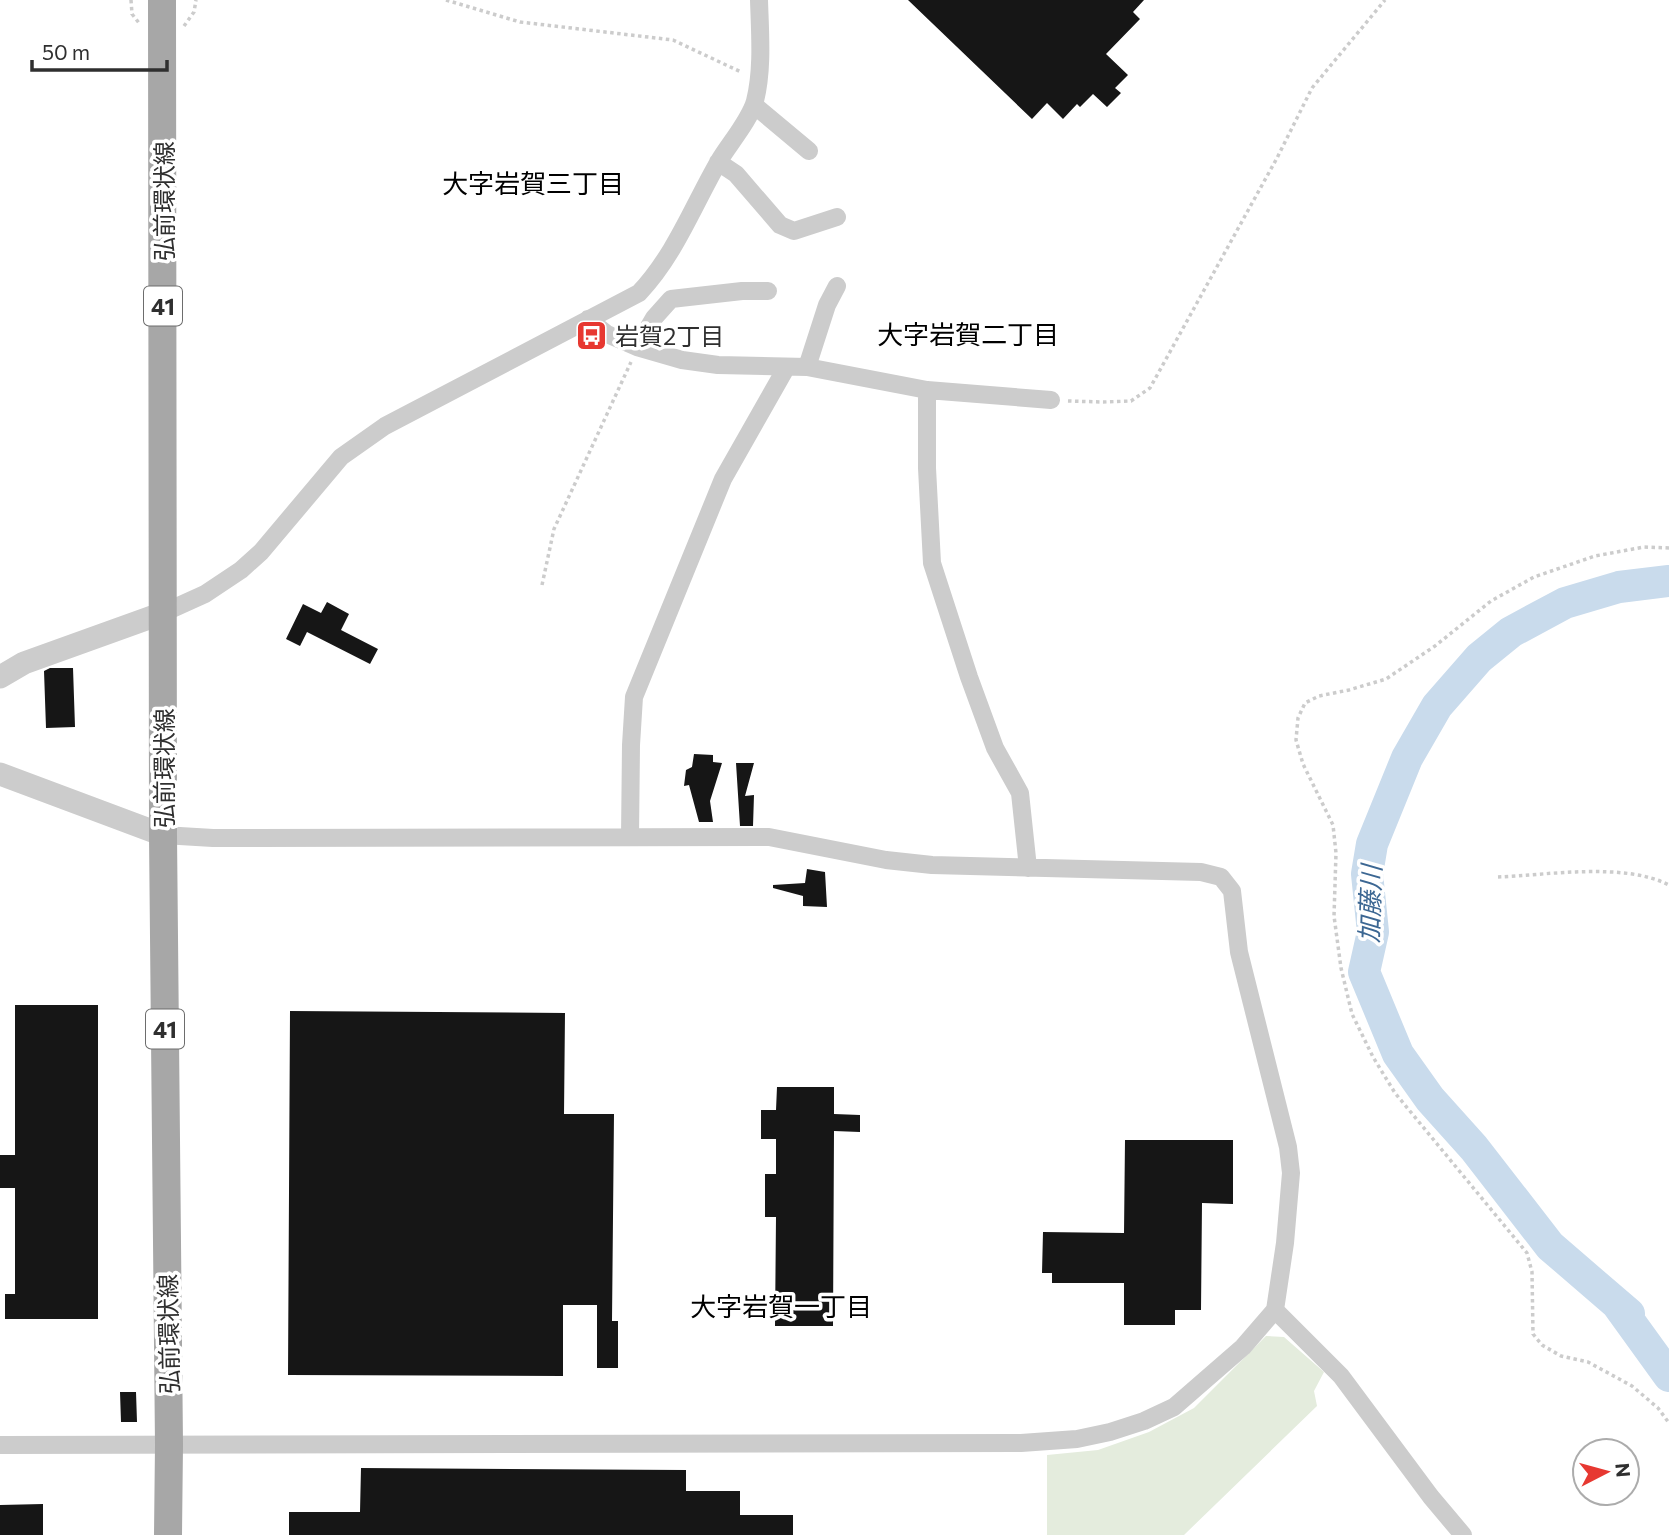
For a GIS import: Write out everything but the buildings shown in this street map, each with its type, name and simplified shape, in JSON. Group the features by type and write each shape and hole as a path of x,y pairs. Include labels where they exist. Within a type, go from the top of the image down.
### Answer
{"main road":[{"name":"弘前環状線","path":"162,0 163,835 168,1535"}],"street":[{"path":"0,677 24,663 163,613 205,594 241,570 261,552 341,457 385,426 639,293 655,276 672,250 718,162 754,105 759,80 759,0"},
{"path":"754,105 809,151"},
{"path":"718,162 736,174 780,225 794,231 837,217"},
{"path":"807,367 827,305 837,286"},
{"path":"637,347 654,317 671,299 742,291 768,291"},
{"path":"588,319 607,334 637,347 682,360 718,365 807,367 927,390 1051,400"},
{"path":"630,837 631,745 635,697 723,479 786,368"},
{"path":"927,390 927,468 932,563 995,748 1020,793 1028,868"},
{"path":"0,774 163,835 213,838 769,837 886,860 932,865 1201,872 1221,877 1232,891 1239,951 1288,1147 1291,1173 1285,1243 1275,1310 1243,1347 1174,1407 1110,1432 1077,1439 1021,1443 0,1445"},
{"path":"1275,1310 1341,1376 1431,1497 1463,1535"}],"path":[{"path":"446,0 520,22 673,40 759,80"},
{"path":"1051,400 1131,401 1150,388 1277,158 1312,88 1385,0"},
{"path":"542,586 554,529 637,347"},
{"path":"1669,548 1644,547 1594,556 1534,577 1491,601 1435,646 1386,679 1320,696 1305,703 1298,718 1296,740 1303,764 1333,825 1336,853 1334,916 1341,968 1352,1014 1373,1057 1395,1093 1527,1253 1532,1272 1533,1334 1542,1345 1561,1356 1588,1362 1632,1386 1658,1408 1669,1423"},
{"path":"1498,877 1616,871 1658,879 1669,885"}],"green space":[{"path":"1266,1336 1284,1337 1324,1372 1314,1391 1317,1406 1184,1535 1047,1535 1047,1455 1098,1450 1149,1432 1194,1408"}],"waterway":[{"name":"加藤川","path":"1669,581 1619,587 1565,603 1511,632 1479,658 1437,706 1407,758 1372,844 1367,874 1373,932 1364,972 1398,1054 1430,1099 1474,1148 1550,1246 1629,1314 1617,1304 1669,1376"}],"place":[{"name":"岩賀2丁目","path":"592,335"}],"district":[{"name":"大字岩賀三丁目","path":"533,182"},
{"name":"大字岩賀二丁目","path":"968,333"},
{"name":"大字岩賀一丁目","path":"781,1305"}]}
